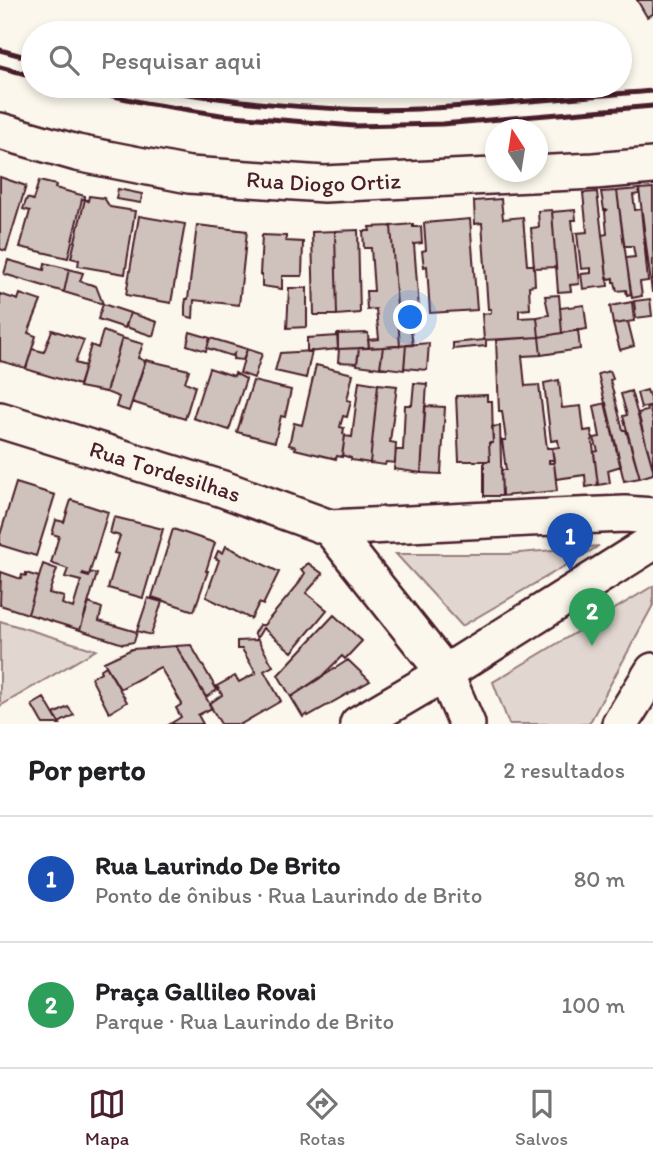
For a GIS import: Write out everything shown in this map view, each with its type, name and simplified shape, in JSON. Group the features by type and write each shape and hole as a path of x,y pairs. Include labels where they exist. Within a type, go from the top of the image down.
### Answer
{"street":[{"name":"Rua Diogo Ortiz","path":"0,131 77,153 189,175 324,184 653,166"},
{"name":"Rua Tordesilhas","path":"0,420 223,489 330,528 625,514 653,516"},
{"path":"330,528 445,673 467,724"},
{"path":"358,724 445,673 653,542"},
{"path":"620,724 653,671"}],"shaded area":[{"path":"599,546 462,626 396,554 508,554"},
{"path":"653,586 653,605 589,724 509,724 493,682"},
{"path":"0,621 96,650 0,706"}],"building":[{"path":"637,0 653,0 653,14 647,17"},
{"path":"0,177 26,186 6,251 0,249"},
{"path":"39,181 85,196 68,258 20,247 30,211 23,209 27,198 33,200"},
{"path":"653,188 653,292 652,292 639,189"},
{"path":"118,189 142,194 141,203 116,199"},
{"path":"639,189 639,194 633,195 635,210 641,209 648,281 640,282 642,296 632,298 626,258 635,257 633,246 624,246 617,191"},
{"path":"617,191 631,294 627,295 626,290 617,291 613,278 609,279 607,275 602,235 607,234 607,210 604,210 601,192"},
{"path":"597,192 608,286 583,289 581,274 591,273 591,268 581,269 577,233 587,232 583,193"},
{"path":"89,196 104,198 110,207 135,211 125,274 78,266 79,260 71,258 85,199 88,201"},
{"path":"501,199 503,219 523,217 527,265 534,265 535,285 529,286 530,309 519,310 519,318 537,317 539,337 484,340 482,314 491,313 491,309 488,309 482,223 475,224 474,201"},
{"path":"552,210 556,267 534,268 531,228 539,227 538,211"},
{"path":"575,210 576,220 572,220 579,284 570,285 571,291 558,292 552,212"},
{"path":"139,216 185,224 171,303 126,295"},
{"path":"470,219 477,310 430,313 427,266 424,267 422,251 426,250 424,223"},
{"path":"413,224 413,227 421,227 422,243 414,244 420,322 410,323 413,345 400,346 391,226"},
{"path":"197,225 247,231 239,305 194,300 193,318 185,316 185,306"},
{"path":"391,226 400,346 369,348 368,340 379,339 376,309 367,310 366,291 374,291 371,248 364,248 363,231 370,231 369,227"},
{"path":"358,230 360,313 337,315 335,231"},
{"path":"335,231 337,315 314,315 312,232"},
{"path":"262,235 286,236 286,241 303,242 302,276 282,276 282,289 262,286"},
{"path":"8,260 44,270 45,263 69,269 64,292 4,274"},
{"path":"69,269 83,273 80,281 96,286 103,304 64,292"},
{"path":"289,288 307,288 307,327 287,328"},
{"path":"0,294 18,300 20,294 41,301 28,333 36,336 26,368 0,361"},
{"path":"559,295 562,333 539,337 537,317 549,315 545,296"},
{"path":"650,299 652,316 636,318 634,301"},
{"path":"632,302 634,321 613,324 610,306"},
{"path":"103,304 130,313 125,328 98,319"},
{"path":"584,305 587,329 562,333 560,308"},
{"path":"130,313 157,322 153,336 126,327"},
{"path":"628,322 634,346 620,350 613,324"},
{"path":"52,330 84,340 75,363 85,366 79,385 26,369 32,349 44,352"},
{"path":"578,330 580,349 541,355 539,337"},
{"path":"103,331 122,338 106,392 79,387 91,345 98,348"},
{"path":"190,332 210,338 206,351 187,345"},
{"path":"368,333 369,348 338,349 337,334"},
{"path":"338,336 338,349 307,352 307,338"},
{"path":"539,337 541,355 522,356 525,386 539,385 547,448 552,448 554,460 549,460 549,463 554,463 557,491 502,496 501,470 506,470 502,440 506,440 502,411 499,411 496,340"},
{"path":"122,338 143,344 138,358 145,361 129,411 116,407 119,397 106,392"},
{"path":"210,338 247,349 243,360 233,359 234,354 232,356 207,348"},
{"path":"486,340 486,346 453,349 453,343"},
{"path":"429,343 427,370 404,368 406,345"},
{"path":"406,345 404,370 380,367 383,347"},
{"path":"383,347 380,368 357,365 359,348"},
{"path":"359,348 357,363 338,362 339,349"},
{"path":"247,349 262,354 254,378 240,373"},
{"path":"312,351 306,378 275,371 280,353"},
{"path":"146,360 189,370 185,382 195,386 185,419 132,402"},
{"path":"316,365 353,374 347,400 351,401 347,417 343,416 340,427 344,428 345,435 342,457 337,456 336,459 295,449 296,447 289,445 294,423 302,425"},
{"path":"209,368 234,376 235,373 246,379 229,430 193,418"},
{"path":"610,371 623,430 626,430 640,478 624,481 598,374"},
{"path":"559,380 562,408 581,406 584,431 591,430 598,485 586,487 585,475 556,479 552,448 559,447 558,440 551,441 544,383"},
{"path":"253,381 291,390 285,417 281,416 275,442 237,432"},
{"path":"359,381 378,384 370,463 351,460 342,455 345,436 352,437"},
{"path":"414,383 427,384 421,473 394,469 396,450 403,450 405,405 412,405"},
{"path":"378,384 397,386 390,442 396,443 395,463 386,462 385,465 370,463"},
{"path":"647,390 652,405 641,408 637,393"},
{"path":"631,391 653,469 653,474 640,478 623,416 627,415 621,394"},
{"path":"487,395 487,401 492,401 493,443 489,443 490,461 459,461 456,396"},
{"path":"606,403 621,466 608,470 610,483 598,485 594,452 598,451 594,438 600,437 594,406"},
{"path":"425,406 445,407 441,474 421,473"},
{"path":"652,406 653,469 638,413 647,411 646,408"},
{"path":"500,426 502,496 484,496 484,461 490,461 492,427"},
{"path":"16,483 55,495 36,556 0,545 0,535"},
{"path":"71,500 108,512 89,575 82,575 89,577 90,572 97,574 80,630 28,614 43,564 57,569 49,593 64,597 62,604 73,608 81,581 65,577 68,569 51,563 59,536 52,534 56,520 64,522"},
{"path":"114,517 163,529 143,598 108,588 120,536 110,533"},
{"path":"173,529 215,543 194,611 152,597"},
{"path":"226,546 279,572 263,605 259,603 251,619 206,597 219,560 215,558 218,551 223,553"},
{"path":"308,563 323,574 306,593 327,610 292,652 263,628 257,638 254,633 259,625 264,625 297,586 305,573 301,570"},
{"path":"1,572 21,579 26,573 39,577 28,614 0,605"},
{"path":"148,598 162,602 151,635 137,631"},
{"path":"89,603 102,608 99,621 137,632 134,642 123,644 80,630"},
{"path":"334,615 362,641 345,659 342,656 322,676 291,697 278,675"},
{"path":"258,640 273,666 264,671 281,701 241,724 221,724 209,704 222,695 217,686 235,676 239,682 256,673 242,649 237,649 237,641"},
{"path":"191,645 217,690 206,697 176,646"},
{"path":"176,646 212,708 198,715 203,724 170,724 181,717 176,708 182,704 160,667 120,689 104,662 132,649"},
{"path":"348,660 370,681 303,717 291,697"},
{"path":"106,666 127,702 109,713 91,678"},
{"path":"44,698 60,724 43,724 41,721 32,705"},
{"path":"68,707 74,715 59,723 54,714"}],"railway":[{"path":"0,50 21,56"},
{"path":"0,67 21,73"},
{"path":"632,93 653,91"},
{"path":"123,98 221,115 354,126 442,124 653,106"},
{"path":"222,98 277,105 383,110 565,98"}],"place":[{"name":"Rua Laurindo De Brito","path":"570,571"},
{"name":"Praça Gallileo Rovai","path":"592,646"}]}
